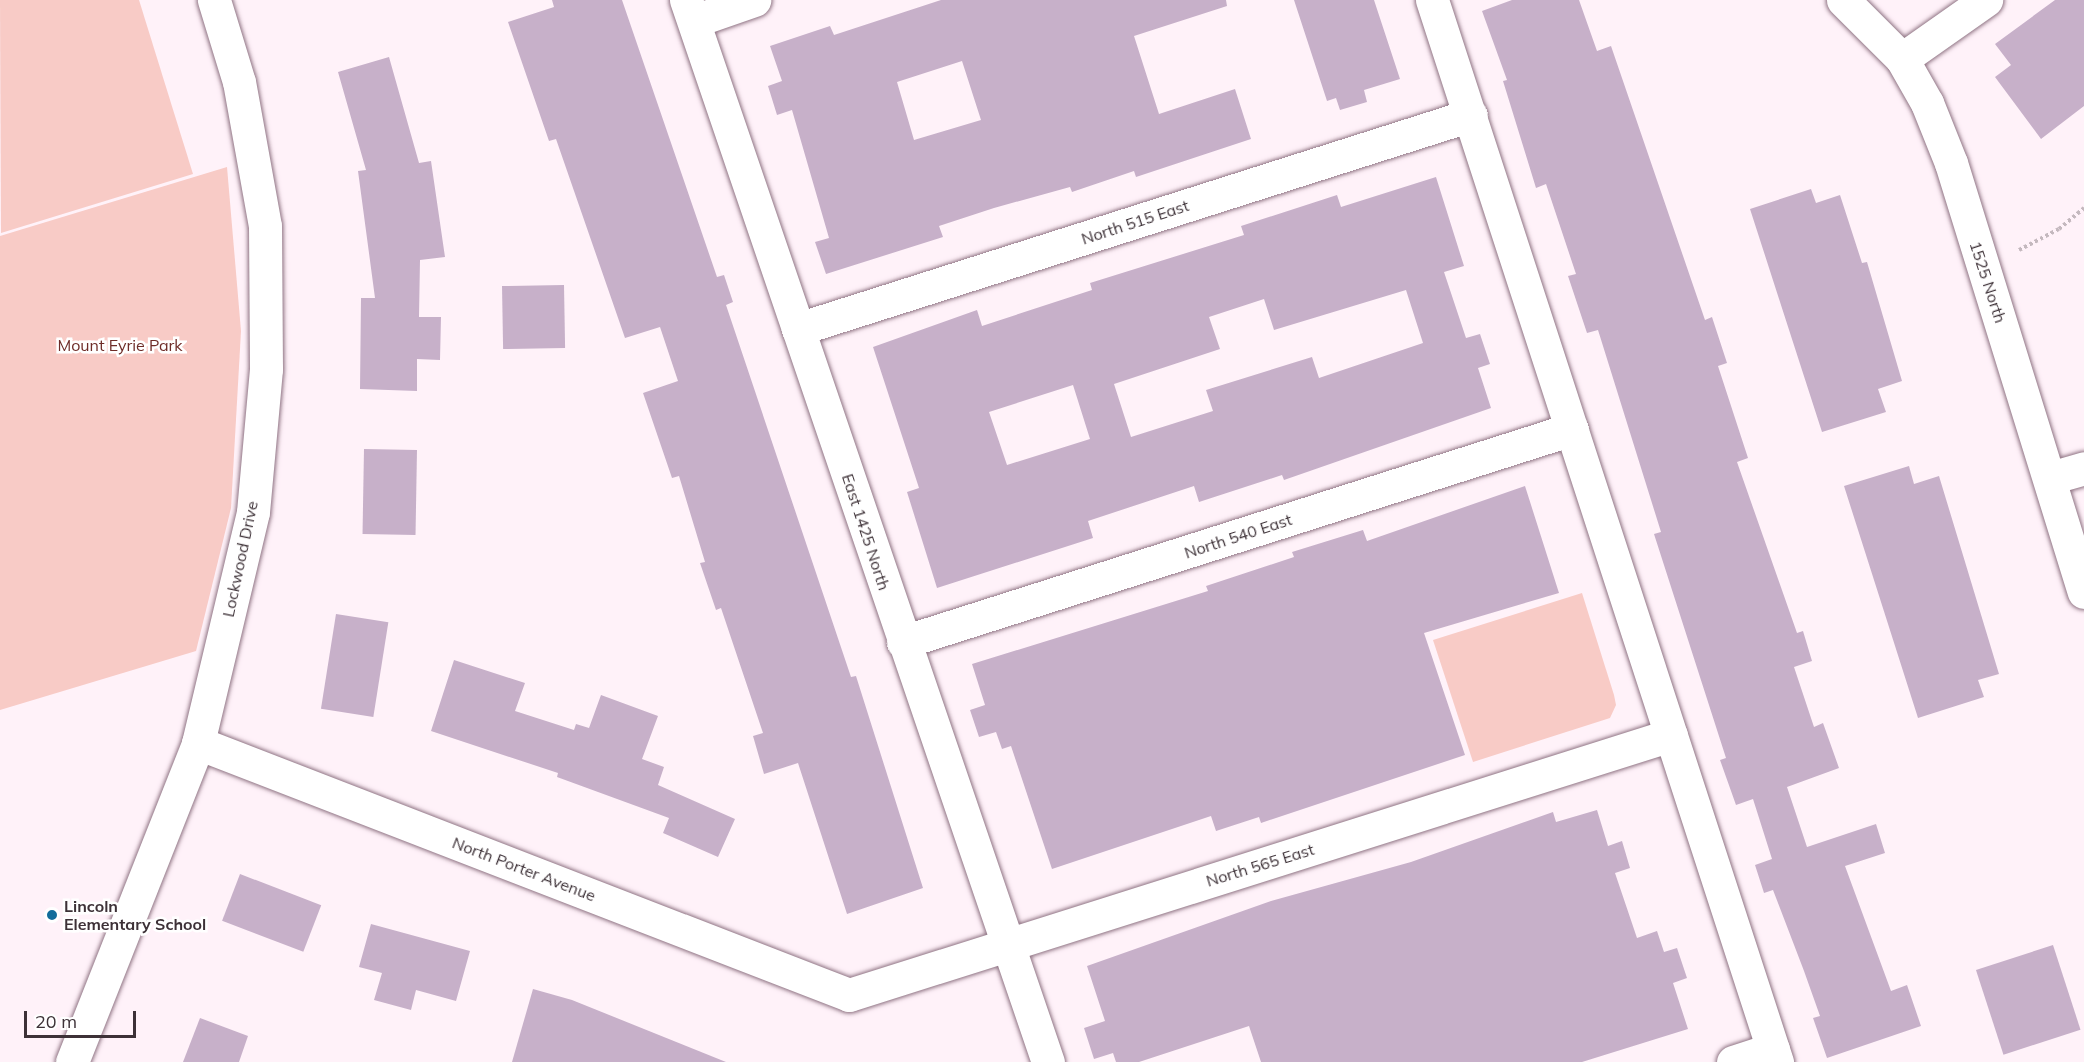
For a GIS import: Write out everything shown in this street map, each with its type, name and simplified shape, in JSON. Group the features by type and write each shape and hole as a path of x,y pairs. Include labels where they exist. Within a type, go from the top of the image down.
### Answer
{"street":[{"name":"Lockwood Drive","path":"72,1062 198,743 253,513 266,369 265,226 238,82 214,0"},
{"path":"690,10 754,0"},
{"path":"1431,0 1471,115 1775,1056 1733,1062"},
{"name":"1525 North","path":"1843,0 1902,59 1927,103 1951,163 2084,592"},
{"path":"1902,59 1986,0"},
{"name":"East 1425 North","path":"690,10 903,642 1048,1062"},
{"name":"North 515 East","path":"798,329 1471,115"},
{"name":"North 540 East","path":"903,642 1572,429"},
{"path":"2050,478 2084,468"},
{"name":"North 565 East","path":"849,995 1671,735"},
{"name":"North Porter Avenue","path":"198,743 849,995"}],"path":[{"path":"2019,250 2059,229 2084,208"}],"green space":[{"path":"0,0 139,0 193,174 1,233"},
{"name":"Mount Eyrie Park","path":"227,167 241,331 231,508 196,651 0,710 0,236"},
{"path":"1582,593 1614,695 1616,705 1610,718 1473,762 1433,640"}],"building":[{"path":"552,0 622,0 717,277 724,275 733,302 726,305 851,677 856,676 923,888 847,914 798,763 764,774 753,736 763,733 721,608 716,610 700,563 705,562 679,476 672,478 643,393 678,381 660,327 625,338 556,139 549,141 508,22 554,7"},
{"path":"941,0 1226,0 1227,6 1134,36 1159,114 1235,89 1251,139 1136,177 1134,171 1072,192 1070,187 994,208 939,226 943,237 826,274 815,242 829,238 792,110 777,115 768,86 782,81 770,46 830,26 834,35","holes":["962,61 981,120 914,140 897,82"]},
{"path":"1294,0 1374,0 1400,79 1364,90 1367,102 1340,110 1336,98 1327,101"},
{"path":"1512,0 1579,0 1597,51 1611,46 1705,320 1712,317 1727,363 1718,366 1748,458 1737,462 1797,633 1803,631 1812,661 1794,667 1814,727 1823,723 1839,768 1787,787 1807,847 1876,824 1885,853 1845,866 1891,991 1907,985 1921,1026 1827,1058 1813,1018 1820,1016 1804,971 1773,890 1764,893 1755,865 1772,859 1753,799 1736,805 1720,760 1726,758 1654,534 1661,532 1598,330 1587,333 1568,276 1576,274 1546,184 1536,188 1503,81 1507,80 1482,11"},
{"path":"2055,0 2084,0 2084,106 2041,139 1995,77 2011,65 1995,44"},
{"path":"389,57 419,163 431,161 445,257 420,260 419,317 441,317 440,360 417,359 417,391 360,389 361,298 375,298 358,171 366,170 338,72"},
{"path":"1436,177 1464,266 1444,272 1466,338 1480,334 1490,364 1478,368 1491,408 1284,480 1282,475 1199,502 1194,486 1088,521 1093,538 937,588 907,492 919,488 873,347 977,310 982,326 1092,290 1090,283 1244,235 1241,226 1337,195 1341,207","holes":["1406,290 1423,343 1319,378 1312,357 1206,390 1213,411 1131,437 1114,384 1220,349 1209,317 1264,299 1274,330","1073,385 1090,439 1007,465 989,412"]},
{"path":"1811,189 1816,203 1840,195 1862,263 1867,262 1902,381 1878,389 1886,412 1822,432 1750,209"},
{"path":"564,285 565,348 503,349 502,286"},
{"path":"364,449 417,450 416,535 363,534"},
{"path":"1909,466 1914,484 1939,476 1999,674 1978,680 1984,697 1918,718 1844,486"},
{"path":"1525,486 1559,593 1424,633 1465,755 1261,823 1259,817 1216,831 1211,816 1052,869 1011,746 1002,749 996,732 979,737 970,710 985,705 972,664 1208,591 1206,586 1294,557 1292,552 1363,530 1367,541"},
{"path":"336,614 388,622 373,717 321,709"},
{"path":"454,660 525,683 515,711 574,730 576,724 589,728 601,695 658,716 642,759 664,767 658,785 735,819 718,857 663,833 669,818 557,777 558,773 431,731"},
{"path":"1597,810 1608,846 1622,841 1630,868 1615,873 1637,938 1657,931 1664,952 1677,948 1687,978 1673,983 1688,1029 1582,1062 1261,1062 1249,1026 1139,1062 1116,1062 1113,1053 1094,1059 1084,1028 1105,1021 1087,966 1271,901 1411,862 1553,812 1556,822"},
{"path":"240,874 321,905 303,952 222,921"},
{"path":"371,924 470,951 456,1001 416,990 411,1010 374,1000 382,973 359,967"},
{"path":"2053,945 2081,1030 2003,1055 1976,970"},
{"path":"533,989 572,1000 726,1062 512,1062"},
{"path":"200,1018 248,1036 239,1062 183,1062"}],"place":[{"name":"Lincoln Elementary School","path":"52,915"}]}
